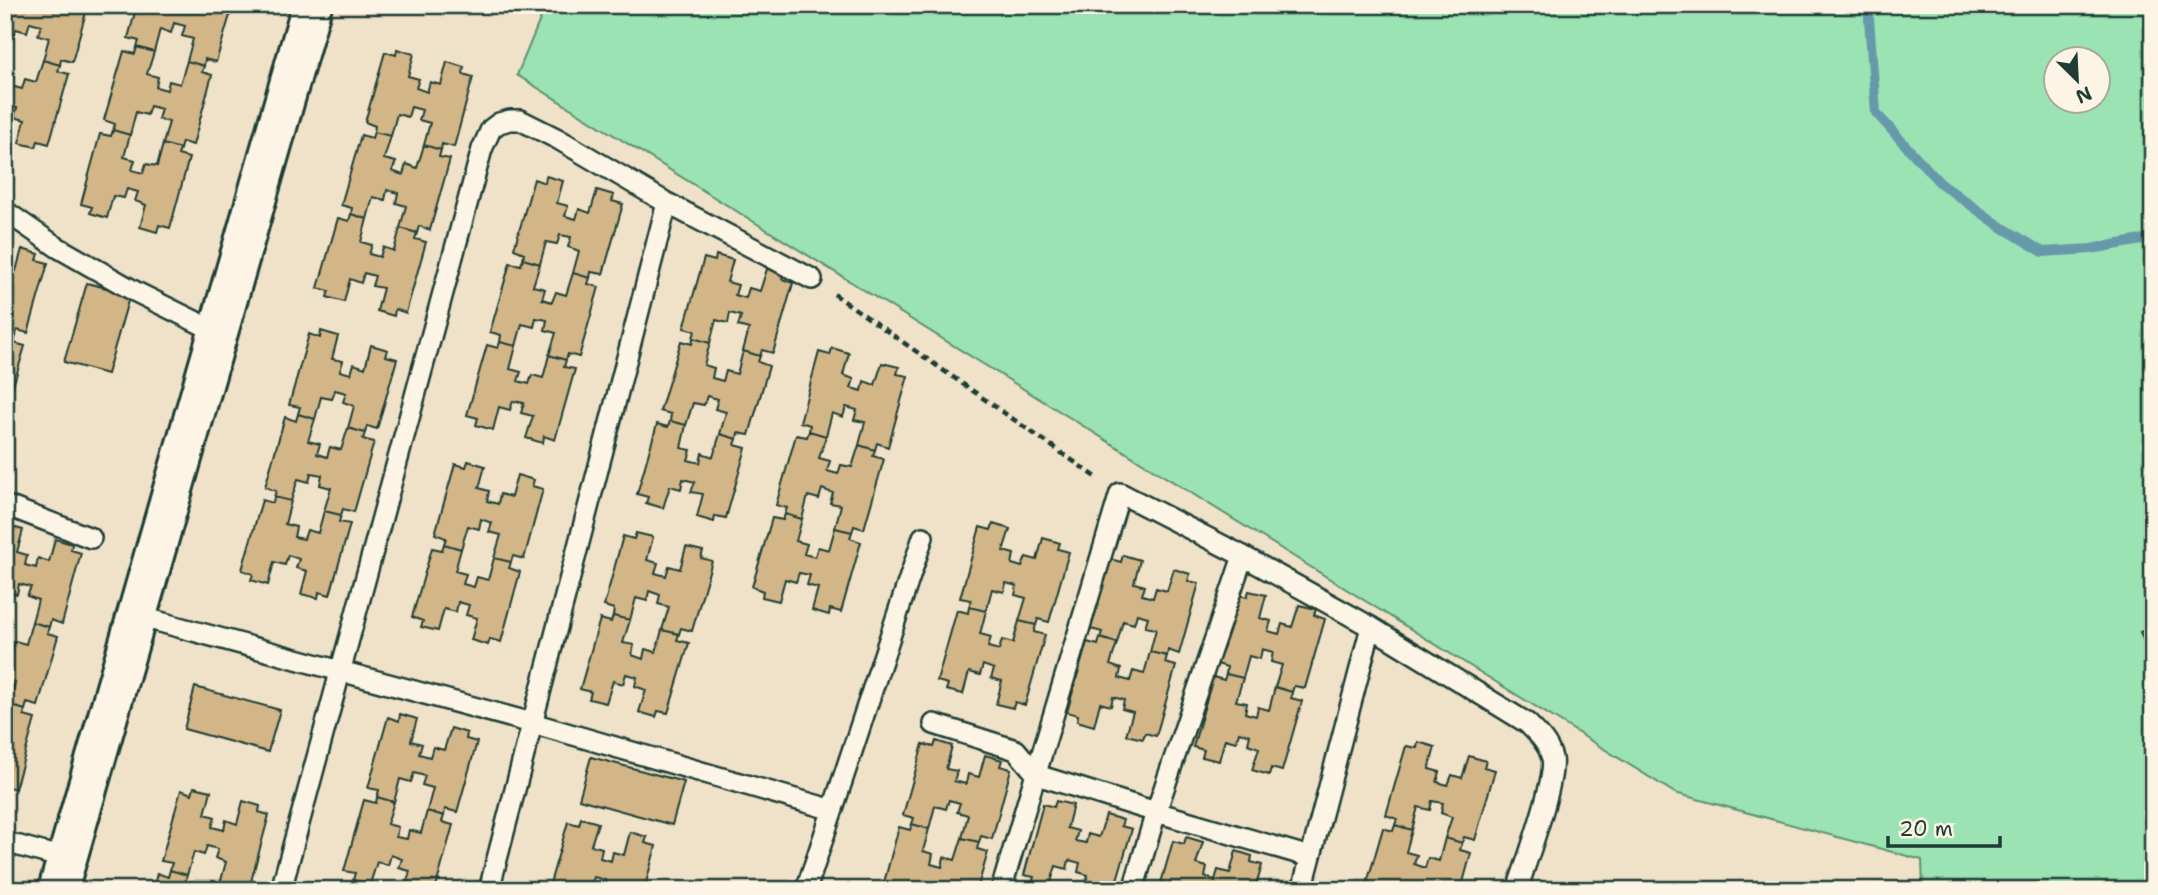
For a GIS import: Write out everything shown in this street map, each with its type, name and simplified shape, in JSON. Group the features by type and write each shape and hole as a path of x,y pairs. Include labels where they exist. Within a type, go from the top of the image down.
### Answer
{"street":[{"path":"62,874 312,5"}],"lane":[{"path":"281,890 482,149 491,129 499,123 520,120 558,139 667,203 812,279"},
{"path":"489,890 667,203"},
{"path":"5,211 57,247 136,292 219,333"},
{"path":"1001,890 1120,493 1243,556 1371,627 1527,723 1546,742 1553,761 1549,787 1517,890"},
{"path":"5,505 90,538"},
{"path":"806,890 923,537"},
{"path":"1133,890 1156,812 1243,556"},
{"path":"138,615 532,723 833,810"},
{"path":"1302,890 1371,627"},
{"path":"934,724 1016,750 1037,775 1310,857"},
{"path":"5,842 62,874"}],"path":[{"path":"812,279 1120,493"}],"green space":[{"path":"546,5 2153,5 2153,890 1923,890 1922,860 1675,793 517,75"}],"building":[{"path":"5,5 88,5 72,62 61,59 60,65 43,60 49,38 38,35 41,25 30,22 27,32 16,29 9,51 5,50"},
{"path":"137,5 233,5 216,62 205,59 204,66 187,61 193,39 182,36 185,26 174,23 171,33 160,29 154,52 137,47 139,41 128,38"},
{"path":"137,47 154,52 147,74 158,77 156,87 167,90 169,81 180,84 187,61 204,66 202,72 212,75 193,145 182,142 180,149 163,144 169,122 158,119 161,109 150,106 147,115 136,112 130,135 113,130 115,124 104,120 124,51 135,54"},
{"path":"397,49 414,54 408,76 419,79 416,88 427,92 430,82 441,85 447,62 464,67 463,74 473,77 454,147 442,144 441,150 424,145 430,123 419,120 422,110 411,107 408,117 397,114 391,136 374,132 375,126 365,122 385,52 396,55"},
{"path":"43,60 60,65 58,71 69,74 49,144 38,141 36,147 19,143 25,120 14,117 17,108 6,105 5,108 5,74 14,77 11,86 22,89 25,79 36,82"},
{"path":"113,130 130,135 124,157 135,160 132,170 143,173 146,164 157,166 163,144 180,149 178,155 189,158 170,228 159,225 157,232 140,227 146,205 135,201 138,192 127,189 124,198 113,196 107,218 90,213 92,207 81,204 100,134 111,136"},
{"path":"374,132 391,136 384,159 396,162 392,171 403,175 406,164 417,168 424,145 441,150 439,157 450,159 430,230 419,226 417,233 400,228 406,206 396,203 398,193 387,190 385,200 373,197 367,219 351,214 352,208 341,205 361,135 372,138"},
{"path":"546,176 563,181 557,203 568,206 565,216 576,219 579,209 590,213 597,190 614,195 612,201 623,204 603,274 591,272 590,278 573,273 579,251 568,247 571,237 560,235 557,244 546,242 540,264 523,259 524,253 514,249 534,179 545,183"},
{"path":"351,214 367,219 361,242 372,245 369,254 380,257 383,247 394,251 400,228 417,233 415,239 426,242 406,313 395,309 394,316 377,311 383,288 372,286 375,276 364,273 361,283 350,279 344,302 327,297 329,291 318,288 338,218 349,221"},
{"path":"22,249 39,254 37,260 48,263 28,333 17,330 16,336 5,334 5,268 16,271"},
{"path":"716,255 733,260 727,282 738,285 735,295 746,298 749,288 760,291 767,269 784,273 782,279 793,283 773,353 762,350 760,356 743,351 749,329 738,326 741,316 730,313 728,323 716,320 710,343 693,338 695,331 684,328 704,258 715,261"},
{"path":"523,259 540,264 533,286 545,289 542,299 552,302 556,292 566,295 573,273 590,278 588,284 599,287 579,357 568,354 566,360 549,355 556,333 545,330 547,320 536,318 534,327 522,324 516,346 500,342 501,335 490,332 510,263 521,265"},
{"path":"87,283 130,294 107,374 64,362"},
{"path":"321,331 338,336 332,359 343,361 340,371 351,374 354,364 365,368 371,345 388,350 386,356 397,359 377,429 367,426 365,433 348,428 354,406 343,402 346,393 335,390 332,399 321,397 315,419 298,414 300,407 289,405 309,334 320,338"},
{"path":"5,334 16,336 14,343 25,346 5,413"},
{"path":"693,338 710,343 704,365 714,368 712,378 723,381 726,371 737,374 743,351 760,356 758,362 769,366 749,435 738,433 737,439 720,434 726,412 715,409 718,399 707,396 704,405 693,403 686,425 670,421 671,414 660,411 681,341 692,344"},
{"path":"500,342 516,346 510,369 521,372 518,381 529,384 532,375 543,378 549,355 566,360 564,367 575,369 555,440 544,436 543,443 526,438 533,416 521,413 524,403 513,401 510,410 499,407 493,430 476,425 478,418 467,415 487,345 498,348"},
{"path":"832,348 849,353 843,375 854,379 851,388 862,391 864,381 875,385 882,363 899,367 897,374 908,376 888,447 877,443 875,450 859,445 865,422 854,420 857,410 846,407 843,417 832,413 826,436 809,431 810,425 800,422 819,352 830,355"},
{"path":"298,414 315,419 308,441 320,444 317,454 327,457 330,447 341,450 348,428 365,433 363,439 374,442 354,512 343,509 341,515 324,511 331,488 320,485 322,475 311,473 309,482 298,479 291,501 274,497 276,491 265,487 285,417 296,421"},
{"path":"670,421 686,425 681,448 691,450 688,460 700,463 702,453 713,457 720,434 737,439 735,445 746,448 726,518 715,516 714,522 697,517 703,494 691,492 695,482 683,479 681,489 670,486 663,508 646,503 648,497 637,494 657,424 668,427"},
{"path":"809,431 826,436 819,458 830,461 827,471 838,474 841,465 852,467 859,445 875,450 873,456 884,459 864,529 854,526 852,532 835,528 841,505 830,503 833,493 822,489 819,499 808,496 802,519 785,514 787,508 776,505 796,435 807,437"},
{"path":"468,461 485,466 479,488 489,491 487,501 498,504 500,494 511,497 517,475 534,480 532,486 543,489 524,559 513,556 511,562 494,558 501,535 489,532 492,523 481,519 479,529 468,526 461,549 444,544 446,538 435,534 455,464 466,467"},
{"path":"274,497 291,501 285,524 296,527 294,537 304,539 307,530 318,533 324,511 341,515 339,522 350,524 330,595 319,592 318,598 301,594 307,571 296,568 299,559 288,555 285,565 274,562 268,585 251,580 253,574 242,570 262,500 273,503"},
{"path":"785,514 802,519 796,541 807,544 804,554 815,557 818,547 829,550 835,528 852,532 850,538 861,542 841,612 830,609 829,615 812,610 818,588 807,585 810,575 799,573 796,582 785,579 779,601 762,597 763,591 752,587 772,518 783,520"},
{"path":"993,524 1010,529 1003,551 1014,554 1012,564 1022,567 1026,557 1037,560 1043,538 1060,543 1058,549 1069,552 1049,622 1038,619 1036,625 1019,621 1026,598 1015,595 1017,586 1006,583 1004,592 992,589 986,611 969,607 971,600 960,598 980,527 991,530"},
{"path":"6,525 23,530 17,552 27,555 25,565 36,568 38,558 49,562 55,539 72,544 71,550 81,553 62,624 51,620 49,627 32,622 38,600 27,596 31,587 19,584 17,594 5,592"},
{"path":"636,533 653,537 647,560 658,563 655,573 666,576 669,566 680,569 686,547 703,551 701,558 712,561 692,631 681,628 679,634 662,630 669,607 658,604 660,595 649,591 647,601 636,598 630,620 613,616 614,609 604,606 623,536 634,539"},
{"path":"444,544 461,549 455,571 466,574 463,584 474,587 477,577 488,580 494,558 511,562 509,568 520,572 501,642 490,639 488,645 471,640 477,618 466,615 469,605 458,602 456,612 444,609 438,631 421,627 423,621 412,617 432,548 442,550"},
{"path":"1123,555 1140,560 1134,583 1145,586 1142,595 1153,598 1156,588 1167,591 1174,569 1190,574 1188,581 1199,583 1179,654 1168,650 1167,656 1150,652 1156,629 1145,627 1148,617 1137,614 1134,624 1123,621 1117,643 1100,638 1102,632 1091,629 1110,559 1121,562"},
{"path":"1249,591 1266,595 1260,618 1271,621 1268,631 1279,634 1282,624 1292,627 1299,605 1316,609 1314,615 1325,619 1305,688 1294,686 1292,692 1275,687 1282,665 1271,662 1273,652 1262,649 1260,659 1249,656 1243,678 1226,674 1227,667 1217,664 1236,594 1247,597"},
{"path":"969,607 986,611 980,634 991,637 988,647 999,650 1002,640 1013,643 1019,621 1036,625 1034,632 1045,635 1025,705 1015,702 1013,708 996,704 1002,681 991,678 994,669 983,665 980,675 969,672 963,694 946,690 948,684 937,681 957,610 968,613"},
{"path":"613,616 630,620 623,643 634,645 632,655 643,659 645,649 656,652 662,630 679,634 677,640 689,643 668,713 658,711 656,717 639,712 646,690 635,686 637,677 626,674 623,684 613,681 606,703 589,699 591,692 580,689 600,619 611,622"},
{"path":"32,622 49,627 47,633 58,636 38,706 27,703 25,710 9,705 15,682 5,680 5,649 12,651 15,641 26,644"},
{"path":"2153,627 2153,662 2140,632"},
{"path":"1100,638 1117,643 1110,665 1121,669 1119,678 1130,681 1133,671 1144,674 1150,652 1167,656 1165,663 1176,666 1156,736 1145,733 1143,739 1126,735 1133,712 1122,709 1124,700 1113,697 1111,706 1100,703 1094,726 1077,721 1078,715 1067,712 1087,642 1098,645"},
{"path":"1226,674 1243,678 1236,701 1247,703 1245,713 1256,716 1258,707 1269,710 1275,687 1292,692 1291,698 1302,701 1282,771 1271,768 1269,775 1252,770 1259,748 1248,744 1250,735 1239,732 1236,742 1225,739 1219,761 1202,757 1204,750 1193,747 1213,677 1224,680"},
{"path":"195,687 280,710 268,752 184,729"},
{"path":"9,705 25,710 24,716 35,719 15,789 5,786 5,718"},
{"path":"400,714 417,719 411,741 422,744 419,754 430,757 433,747 444,750 451,728 467,733 466,739 477,742 457,812 445,809 444,816 427,811 433,788 422,785 425,776 414,773 411,782 400,779 394,802 377,797 379,790 368,788 388,717 399,721"},
{"path":"936,741 952,746 946,769 957,771 954,781 966,784 968,774 979,777 985,755 1002,760 1000,766 1011,769 992,839 981,836 979,842 962,838 968,815 957,812 960,803 949,800 946,809 935,806 929,829 912,824 914,818 903,815 923,744 934,747"},
{"path":"1418,742 1435,747 1429,769 1440,772 1437,782 1448,785 1452,775 1462,778 1469,756 1486,761 1484,767 1495,770 1475,840 1464,837 1462,843 1445,838 1452,817 1441,813 1443,803 1432,801 1430,810 1418,807 1412,830 1395,825 1397,819 1386,815 1406,746 1417,748"},
{"path":"591,757 684,782 672,825 579,799"},
{"path":"194,787 211,791 205,814 215,817 212,827 224,830 226,820 237,824 243,801 260,806 259,812 269,815 250,885 239,882 237,889 220,884 226,862 215,858 218,849 207,846 204,855 194,852 187,875 170,870 172,863 161,861 181,790 192,794"},
{"path":"377,797 394,802 387,824 398,827 396,837 407,839 409,830 421,833 427,811 444,816 442,822 453,825 435,890 405,890 410,871 399,868 402,859 391,855 388,865 377,862 370,884 353,880 355,873 344,871 364,800 376,803"},
{"path":"1056,801 1073,805 1067,828 1078,831 1075,841 1086,843 1088,834 1099,837 1106,815 1123,820 1121,826 1132,829 1114,890 1084,890 1088,875 1078,872 1080,863 1069,860 1067,869 1056,866 1049,888 1032,884 1034,877 1024,875 1043,804 1054,807"},
{"path":"581,818 598,823 591,845 602,848 600,858 611,861 613,852 624,855 630,832 647,837 645,843 656,846 644,890 602,890 605,880 594,877 591,886 580,883 578,890 548,890 568,822 579,825"},
{"path":"912,824 929,829 923,851 933,854 931,864 942,867 944,857 955,860 962,838 979,842 977,849 988,852 977,890 935,890 937,885 925,883 923,890 882,890 899,827 910,830"},
{"path":"1395,825 1412,830 1406,852 1417,855 1414,864 1425,868 1428,858 1439,861 1445,838 1462,843 1460,850 1471,853 1461,890 1419,890 1419,886 1409,883 1407,890 1365,890 1383,828 1393,831"},
{"path":"1186,837 1203,842 1196,864 1207,867 1205,877 1215,880 1218,870 1230,873 1236,851 1252,856 1251,862 1262,865 1255,890 1159,890 1173,841 1184,844"},
{"path":"170,870 187,875 183,890 153,890 157,873 168,877"},
{"path":"353,880 370,884 369,890 339,890 340,883 351,886"}],"waterway":[{"path":"1868,5 1876,113 1940,183 2000,226 2043,252 2091,249 2153,238"}]}
